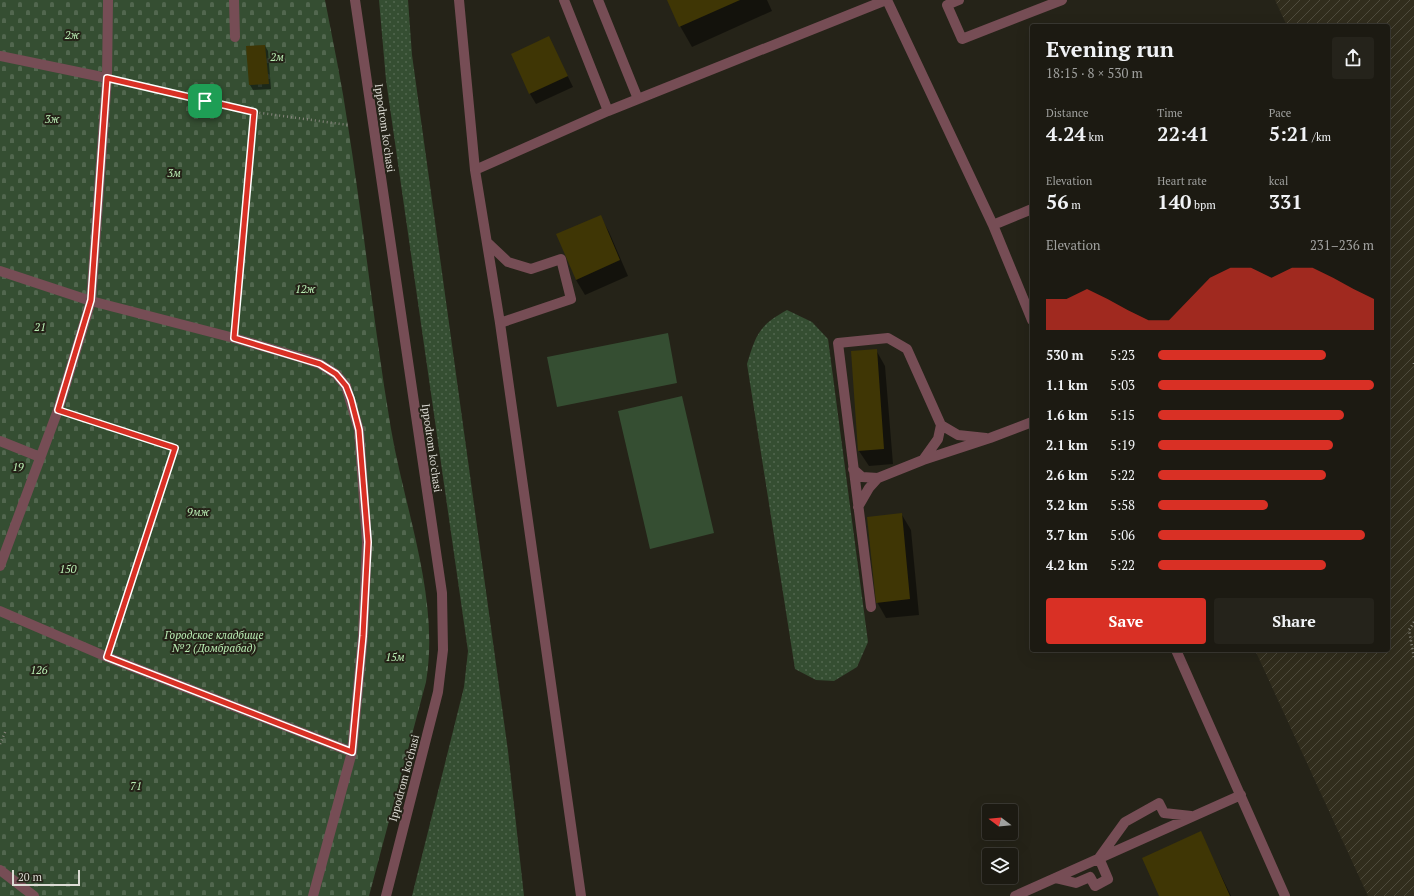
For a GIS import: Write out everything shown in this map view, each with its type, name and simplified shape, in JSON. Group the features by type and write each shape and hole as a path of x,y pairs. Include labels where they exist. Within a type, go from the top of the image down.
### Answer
{"street":[{"path":"0,566 58,410 91,300 107,78 108,0"},
{"path":"234,0 235,37"},
{"name":"Ippodrom ko'chasi","path":"355,0 442,593 444,621 444,650 435,706 386,896"},
{"path":"459,0 475,170 500,323 582,896"},
{"path":"564,0 608,111"},
{"path":"598,0 638,99"},
{"path":"475,170 608,111 887,0 993,225 1030,315"},
{"path":"959,0 947,5 962,39 1062,0"},
{"path":"0,56 107,78"},
{"path":"993,225 1030,210"},
{"path":"488,243 508,262 531,269 561,259 571,299 500,323"},
{"path":"0,271 91,300 234,338 320,364 336,374 346,386 359,430 368,542 363,636 352,752 313,896"},
{"path":"870,607 838,343 888,338 907,349 941,425 938,439 923,460"},
{"path":"853,468 862,477 878,478 923,460 990,438 1030,423"},
{"path":"941,425 958,434 990,438"},
{"path":"0,441 40,457"},
{"path":"858,507 869,488 878,478"},
{"path":"0,611 107,657 352,752"},
{"path":"1177,652 1285,896"},
{"path":"1015,896 1240,795"},
{"path":"1098,858 1125,822 1159,803 1164,813 1193,816"},
{"path":"1055,878 1076,883 1090,877 1095,886 1108,879 1098,858"},
{"path":"0,870 34,896"}],"path":[{"path":"107,78 254,112 348,125"},
{"path":"234,338 254,112"},
{"path":"58,410 175,448 107,657"},
{"path":"1414,622 1409,630 1414,658"},
{"path":"0,744 6,730"}],"shaded area":[{"path":"1275,0 1414,0 1414,896 1368,896 1256,652 1390,652 1390,24 1286,24"}],"green space":[{"name":"Городское кладбище №2 (Домбрабад)","path":"0,0 325,0 346,110 379,354 391,429 419,555 425,587 428,619 429,651 426,682 369,896 0,896"},
{"path":"379,0 408,0 412,55 508,751 524,896 412,896 464,687 468,651 386,80"},
{"path":"787,310 812,322 828,339 868,642 857,667 834,681 816,680 795,669 747,364 756,338 764,326"},
{"path":"668,333 677,383 557,407 547,357"},
{"path":"682,396 714,533 650,549 618,411"}],"building":[{"path":"667,0 740,0 679,27"},
{"path":"549,36 568,76 529,94 511,54"},
{"path":"265,45 269,84 249,85 246,46"},
{"path":"601,215 620,260 576,280 556,234"},
{"path":"877,349 884,449 858,451 851,351"},
{"path":"902,513 910,599 876,603 867,517"},
{"path":"1201,831 1230,896 1159,896 1142,858"}],"route":[{"path":"107,78 205,101 254,112 234,338 320,364 336,374 346,386 359,430 368,542 363,636 352,752 107,657 175,448 58,410 91,300 107,78"}],"park label":[{"name":"2ж","path":"72,35"},
{"name":"2м","path":"277,57"},
{"name":"3ж","path":"52,119"},
{"name":"3м","path":"174,173"},
{"name":"12ж","path":"305,289"},
{"name":"21","path":"40,327"},
{"name":"19","path":"18,467"},
{"name":"9мж","path":"198,512"},
{"name":"150","path":"68,569"},
{"name":"15м","path":"395,657"},
{"name":"126","path":"39,670"},
{"name":"71","path":"136,786"}]}
